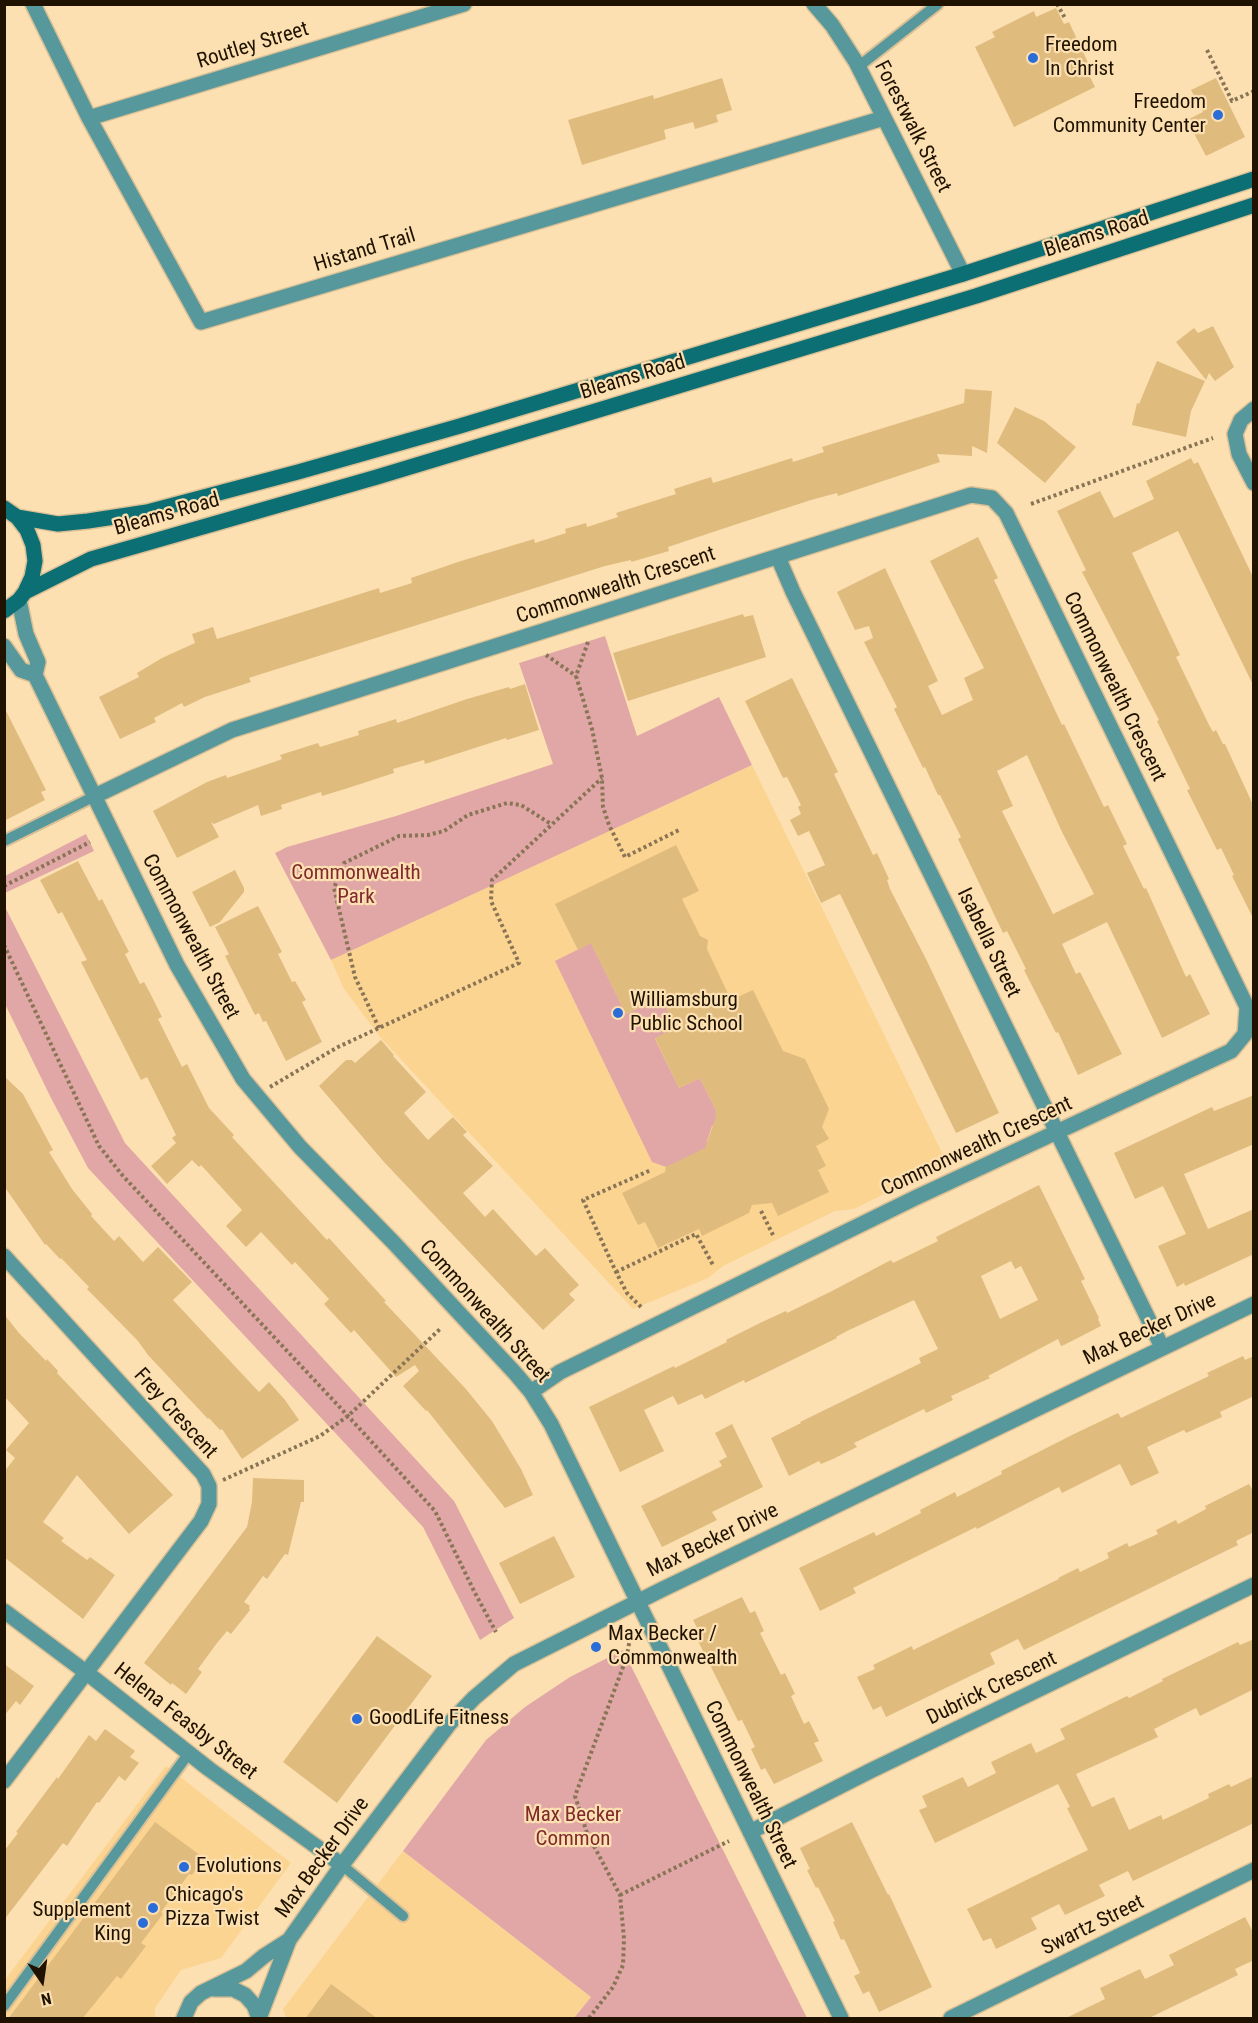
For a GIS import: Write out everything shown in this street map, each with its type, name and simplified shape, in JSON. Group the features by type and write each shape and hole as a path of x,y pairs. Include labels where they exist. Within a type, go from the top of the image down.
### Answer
{"main road":[{"name":"Bleams Road","path":"11,513 57,524 147,512 460,426 963,274 1254,179"},
{"name":"Bleams Road","path":"4,611 22,596 91,559 377,477 976,296 1254,206"},
{"path":"11,513 27,530 33,545 35,561 32,577 22,596"}],"street":[{"name":"Histand Trail","path":"33,4 89,118 201,322 884,118"},
{"name":"Routley Street","path":"89,118 464,4"},
{"name":"Forestwalk Street","path":"814,4 832,25 858,67 963,274"},
{"path":"1254,409 1241,420 1235,434 1239,454 1254,483"},
{"name":"Commonwealth Crescent","path":"95,796 232,730 971,495 992,498 1006,513 1247,1007 1245,1034 1231,1051 917,1197 551,1377 531,1392"},
{"name":"Isabella Street","path":"778,557 1162,1347"},
{"name":"Commonwealth Street","path":"22,596 26,634 38,662 34,675"},
{"name":"Commonwealth Street","path":"4,646 21,670 34,675 177,965 243,1079 300,1147 393,1242 531,1392 550,1424 841,2019"},
{"name":"Frey Crescent","path":"4,1256 203,1474 209,1486 209,1504 201,1521 4,1781"},
{"name":"Max Becker Drive","path":"259,2018 289,1940 342,1865 450,1723 474,1698 514,1664 637,1601 1254,1304"},
{"name":"Dubrick Crescent","path":"750,1832 870,1771 1254,1585"},
{"name":"Helena Feasby Street","path":"4,1611 189,1753 342,1865"},
{"name":"Swartz Street","path":"951,2019 1254,1870"},
{"name":"Max Becker Drive","path":"184,2019 191,2002 201,1994 246,1971 289,1940"},
{"name":"Max Becker Drive","path":"211,1989 233,1989 245,1995 254,2005 259,2018"}],"lane":[{"path":"858,67 938,4"},
{"path":"4,841 95,796"},
{"path":"4,2006 189,1753"},
{"path":"342,1865 403,1916"}],"path":[{"path":"1057,4 1065,18"},
{"path":"1207,50 1232,101 1254,91"},
{"path":"1031,504 1213,438"},
{"path":"588,642 576,676 592,729 602,778 603,807 609,825 625,857 679,830"},
{"path":"546,655 576,676"},
{"path":"256,1095 338,1047 519,963 490,901 492,880 602,778"},
{"path":"379,1028 355,977 335,897 334,888 344,863 399,836 428,835 444,831 468,815 507,802 521,805 552,825"},
{"path":"4,886 90,842"},
{"path":"4,945 99,1146 123,1176 435,1512 496,1632"},
{"path":"642,1307 627,1293 583,1200 651,1170"},
{"path":"761,1212 773,1235"},
{"path":"616,1272 696,1234 713,1264"},
{"path":"209,1486 320,1436 348,1416 440,1329"},
{"path":"589,2019 613,1987 623,1965 624,1939 620,1895 587,1833 575,1796 626,1659 637,1601"},
{"path":"620,1895 729,1841"}],"shaded area":[{"name":"Williamsburg Public School","path":"752,765 947,1163 854,1209 835,1211 723,1266 708,1278 633,1309 381,1038 344,989 331,960"},
{"path":"166,1766 291,1863 221,1958 181,1970 155,2008 155,2018 5,2018 4,1981"},
{"path":"403,1851 591,1997 574,2018 286,2018 283,2009"}],"green space":[{"name":"Commonwealth Park","path":"605,636 637,736 719,697 752,765 331,960 275,853 287,847 396,816 553,764 519,663"},
{"path":"86,834 94,851 5,893 5,876"},
{"path":"5,907 125,1143 454,1501 514,1618 480,1640 423,1527 88,1168 5,1004"},
{"path":"591,943 626,1014 661,997 676,1028 655,1039 679,1088 700,1078 717,1112 716,1118 721,1121 712,1126 707,1141 715,1157 666,1167 652,1162 555,961"},
{"name":"Max Becker Common","path":"623,1650 807,2018 574,2018 591,1997 403,1851 486,1740 525,1707 570,1677"}],"building":[{"name":"Freedom In Christ","path":"1056,8 1064,24 1069,22 1091,69 1087,71 1095,87 1014,127 975,47 995,37 992,32 1034,11 1036,17"},
{"path":"722,78 732,110 716,115 718,122 695,129 693,122 664,130 666,139 582,165 568,120 653,95 654,99"},
{"name":"Freedom Community Center","path":"1216,78 1245,137 1206,156 1187,120 1203,112 1191,90"},
{"path":"1213,326 1234,367 1215,381 1209,373 1206,380 1176,342 1194,328 1198,333"},
{"path":"1157,361 1205,381 1191,411 1186,437 1132,425 1137,403 1139,404"},
{"path":"965,389 992,391 987,453 972,446 972,456 937,454 940,462 838,496 837,493 811,500 668,547 669,551 631,562 631,560 605,566 258,675 249,678 251,682 205,697 184,707 182,703 154,718 156,722 120,739 99,697 139,677 137,673 162,658 195,643 192,634 213,627 217,639 379,588 380,593 412,583 411,578 461,561 534,539 535,543 566,533 565,529 586,523 587,527 618,517 616,513 676,494 674,489 711,477 713,483 792,458 793,462 824,452 822,447 964,403"},
{"path":"1015,407 1044,421 1076,447 1045,483 997,443"},
{"path":"1191,458 1194,464 1198,462 1254,579 1254,687 1178,531 1132,553 1180,655 1176,657 1209,725 1213,732 1216,730 1225,744 1254,807 1254,920 1221,848 1217,850 1187,790 1190,789 1157,721 1159,720 1082,572 1086,570 1057,511 1100,491 1114,518 1154,499 1146,481"},
{"path":"978,537 998,578 994,580 1062,725 1064,724 1104,807 1108,805 1127,844 1123,846 1144,889 1146,888 1186,977 1190,974 1210,1014 1162,1038 1107,922 1062,944 1076,974 1080,972 1122,1054 1078,1075 1058,1032 1056,1033 1024,970 1026,969 1007,931 1003,933 958,839 961,837 894,709 897,707 864,642 873,638 869,626 855,630 837,592 885,568 938,681 928,686 942,715 973,700 964,678 984,668 930,561","holes":["1027,755 1062,832 1094,894 1053,914 1002,811 1013,806 997,771"]},
{"path":"743,614 744,617 753,615 766,657 628,701 613,653"},
{"path":"792,678 838,772 834,774 873,855 877,853 889,879 887,880 890,889 999,1113 956,1133 840,894 821,903 807,873 825,865 809,831 798,836 790,820 801,814 798,807 801,805 787,777 783,778 745,701"},
{"path":"525,684 539,730 425,764 424,760 393,769 394,773 322,796 321,792 281,805 282,809 261,816 258,805 214,824 211,822 219,837 177,858 153,811 207,782 226,775 227,778 274,762 282,759 280,755 318,743 320,747 359,735 358,731 396,719 397,723 467,699"},
{"path":"4,707 46,790 41,792 45,800 4,821"},
{"path":"676,845 699,891 682,899 700,936 708,940 707,949 731,1000 753,990 783,1051 805,1059 829,1109 822,1127 829,1139 816,1146 826,1166 818,1170 829,1192 778,1216 772,1203 752,1205 749,1213 702,1236 699,1229 658,1248 645,1222 638,1225 622,1193 665,1172 666,1167 705,1148 716,1117 715,1108 700,1078 679,1088 655,1038 676,1028 661,997 626,1014 591,943 578,950 555,904"},
{"path":"78,861 99,901 102,899 129,952 125,954 140,984 144,982 150,993 162,1017 158,1019 182,1067 187,1064 209,1108 234,1135 232,1137 327,1240 329,1238 386,1301 384,1302 465,1388 492,1421 521,1469 533,1495 505,1508 427,1410 403,1386 419,1371 415,1365 396,1377 354,1330 351,1333 324,1304 329,1299 295,1262 292,1265 261,1232 246,1247 226,1226 242,1210 201,1165 199,1167 192,1160 167,1184 151,1166 176,1143 172,1138 176,1135 147,1077 141,1080 81,962 87,960 62,912 58,914 40,880"},
{"path":"235,870 244,892 220,922 210,927 192,892"},
{"path":"258,906 282,952 278,954 292,982 295,981 306,1000 302,1002 322,1042 286,1061 266,1021 263,1022 259,1013 255,1015 225,956 229,954 215,927"},
{"path":"381,1040 426,1092 404,1113 428,1140 453,1117 467,1132 463,1135 493,1166 463,1193 485,1217 493,1209 536,1256 545,1248 579,1285 569,1294 575,1300 543,1330 384,1162 319,1086 346,1060 352,1060 355,1063"},
{"path":"4,1076 23,1094 53,1150 49,1152 72,1189 92,1214 91,1216 114,1241 119,1236 143,1262 158,1247 192,1282 173,1300 259,1392 269,1382 299,1420 242,1459 222,1429 220,1430 208,1419 148,1355 138,1341 87,1289 89,1287 45,1245 4,1186"},
{"path":"1254,1095 1254,1144 1184,1174 1208,1229 1254,1209 1254,1254 1185,1286 1184,1283 1177,1287 1158,1246 1186,1234 1163,1186 1135,1199 1114,1153 1212,1107 1214,1111"},
{"path":"1039,1185 1085,1279 1081,1281 1101,1326 1061,1346 1058,1339 988,1376 990,1378 951,1396 953,1400 926,1413 924,1409 854,1443 857,1447 833,1459 821,1464 819,1461 789,1476 771,1438 921,1363 919,1358 938,1349 914,1300 745,1383 744,1380 705,1399 702,1394 678,1405 673,1396 644,1410 664,1451 620,1472 589,1407 674,1366 675,1368 762,1322 786,1311 787,1313 891,1260 893,1263 938,1241 936,1237","holes":["1011,1261 1015,1269 1021,1266 1038,1300 1000,1319 981,1276"]},
{"path":"4,1314 19,1333 46,1361 47,1359 58,1371 57,1373 173,1495 129,1534 77,1475 43,1522 64,1538 61,1541 87,1560 90,1557 115,1575 83,1619 4,1557 4,1472 15,1458 6,1450 29,1423 4,1396"},
{"path":"1243,1356 1245,1360 1254,1356 1254,1396 1220,1412 1222,1417 1186,1433 1184,1430 1147,1447 1159,1473 1131,1486 1120,1464 1062,1493 1059,1487 853,1588 856,1593 820,1611 799,1568 874,1532 876,1536 921,1513 920,1510 955,1492 957,1497 1002,1474 1001,1471 1076,1433 1118,1413 1121,1418 1209,1376 1207,1373"},
{"path":"732,1424 763,1487 712,1512 717,1520 662,1547 641,1506 722,1466 719,1461 727,1457 715,1433"},
{"path":"253,1478 304,1480 304,1502 301,1502 288,1555 285,1554 267,1579 263,1576 244,1602 250,1606 250,1610 231,1634 227,1631 217,1643 198,1669 202,1672 186,1694 144,1663 247,1527 252,1502"},
{"path":"1249,1484 1254,1493 1254,1532 1236,1541 1238,1545 1024,1650 1018,1639 990,1653 995,1664 886,1717 881,1706 873,1710 857,1677 875,1669 873,1665 912,1646 913,1650 1078,1568 1080,1572 1109,1558 1107,1553 1127,1543 1129,1547 1158,1534 1156,1530 1176,1520 1178,1524 1206,1509 1205,1506"},
{"path":"554,1536 575,1577 520,1604 499,1563"},
{"path":"742,1597 750,1613 755,1611 764,1631 760,1633 781,1675 785,1673 795,1694 791,1696 804,1724 809,1721 819,1741 814,1743 823,1761 774,1784 765,1768 761,1770 751,1749 755,1747 742,1720 738,1721 697,1639 702,1637 693,1620"},
{"name":"GoodLife Fitness","path":"377,1636 432,1676 337,1803 283,1762"},
{"path":"1254,1639 1254,1689 1200,1716 1196,1708 1154,1729 1158,1737 1076,1774 1092,1807 1114,1797 1129,1830 1161,1815 1163,1820 1209,1798 1208,1794 1229,1784 1231,1787 1254,1776 1254,1823 1133,1881 1128,1871 1099,1885 1105,1896 1065,1915 1059,1904 1031,1918 1037,1929 996,1949 991,1938 983,1941 967,1909 1088,1850 1067,1808 1070,1807 1058,1784 935,1843 919,1810 927,1807 922,1796 963,1777 968,1787 996,1773 991,1762 1031,1743 1036,1753 1065,1739 1060,1729 1127,1696 1129,1698 1163,1681 1162,1679 1238,1642 1240,1645"},
{"path":"4,1664 34,1686 20,1705 16,1701 4,1716"},
{"path":"105,1729 135,1751 130,1757 139,1763 125,1781 119,1776 99,1803 97,1802 67,1846 63,1843 4,1920 4,1851 89,1735 96,1741"},
{"path":"155,1822 204,1858 161,1912 163,1914 141,1943 146,1946 121,1979 117,1976 82,2019 8,2019"},
{"path":"852,1822 889,1894 932,1987 879,2012 869,1991 863,1994 854,1976 860,1973 844,1939 841,1940 833,1922 835,1921 818,1887 816,1888 807,1870 810,1869 800,1848"},
{"path":"1245,1917 1254,1934 1254,1960 1235,1969 1238,1975 1147,2019 1064,2019 1105,1999 1100,1988 1140,1969 1145,1979 1174,1965 1169,1955"},
{"path":"331,1984 378,2019 305,2019"}],"place":[{"name":"Freedom In Christ","path":"1033,58"},
{"name":"Freedom Community Center","path":"1218,115"},
{"name":"Williamsburg Public School","path":"618,1013"},
{"name":"Max Becker / Commonwealth","path":"596,1647"},
{"name":"GoodLife Fitness","path":"357,1719"},
{"name":"Evolutions","path":"184,1867"},
{"name":"Chicago's Pizza Twist","path":"153,1908"},
{"name":"Supplement King","path":"143,1923"}]}
